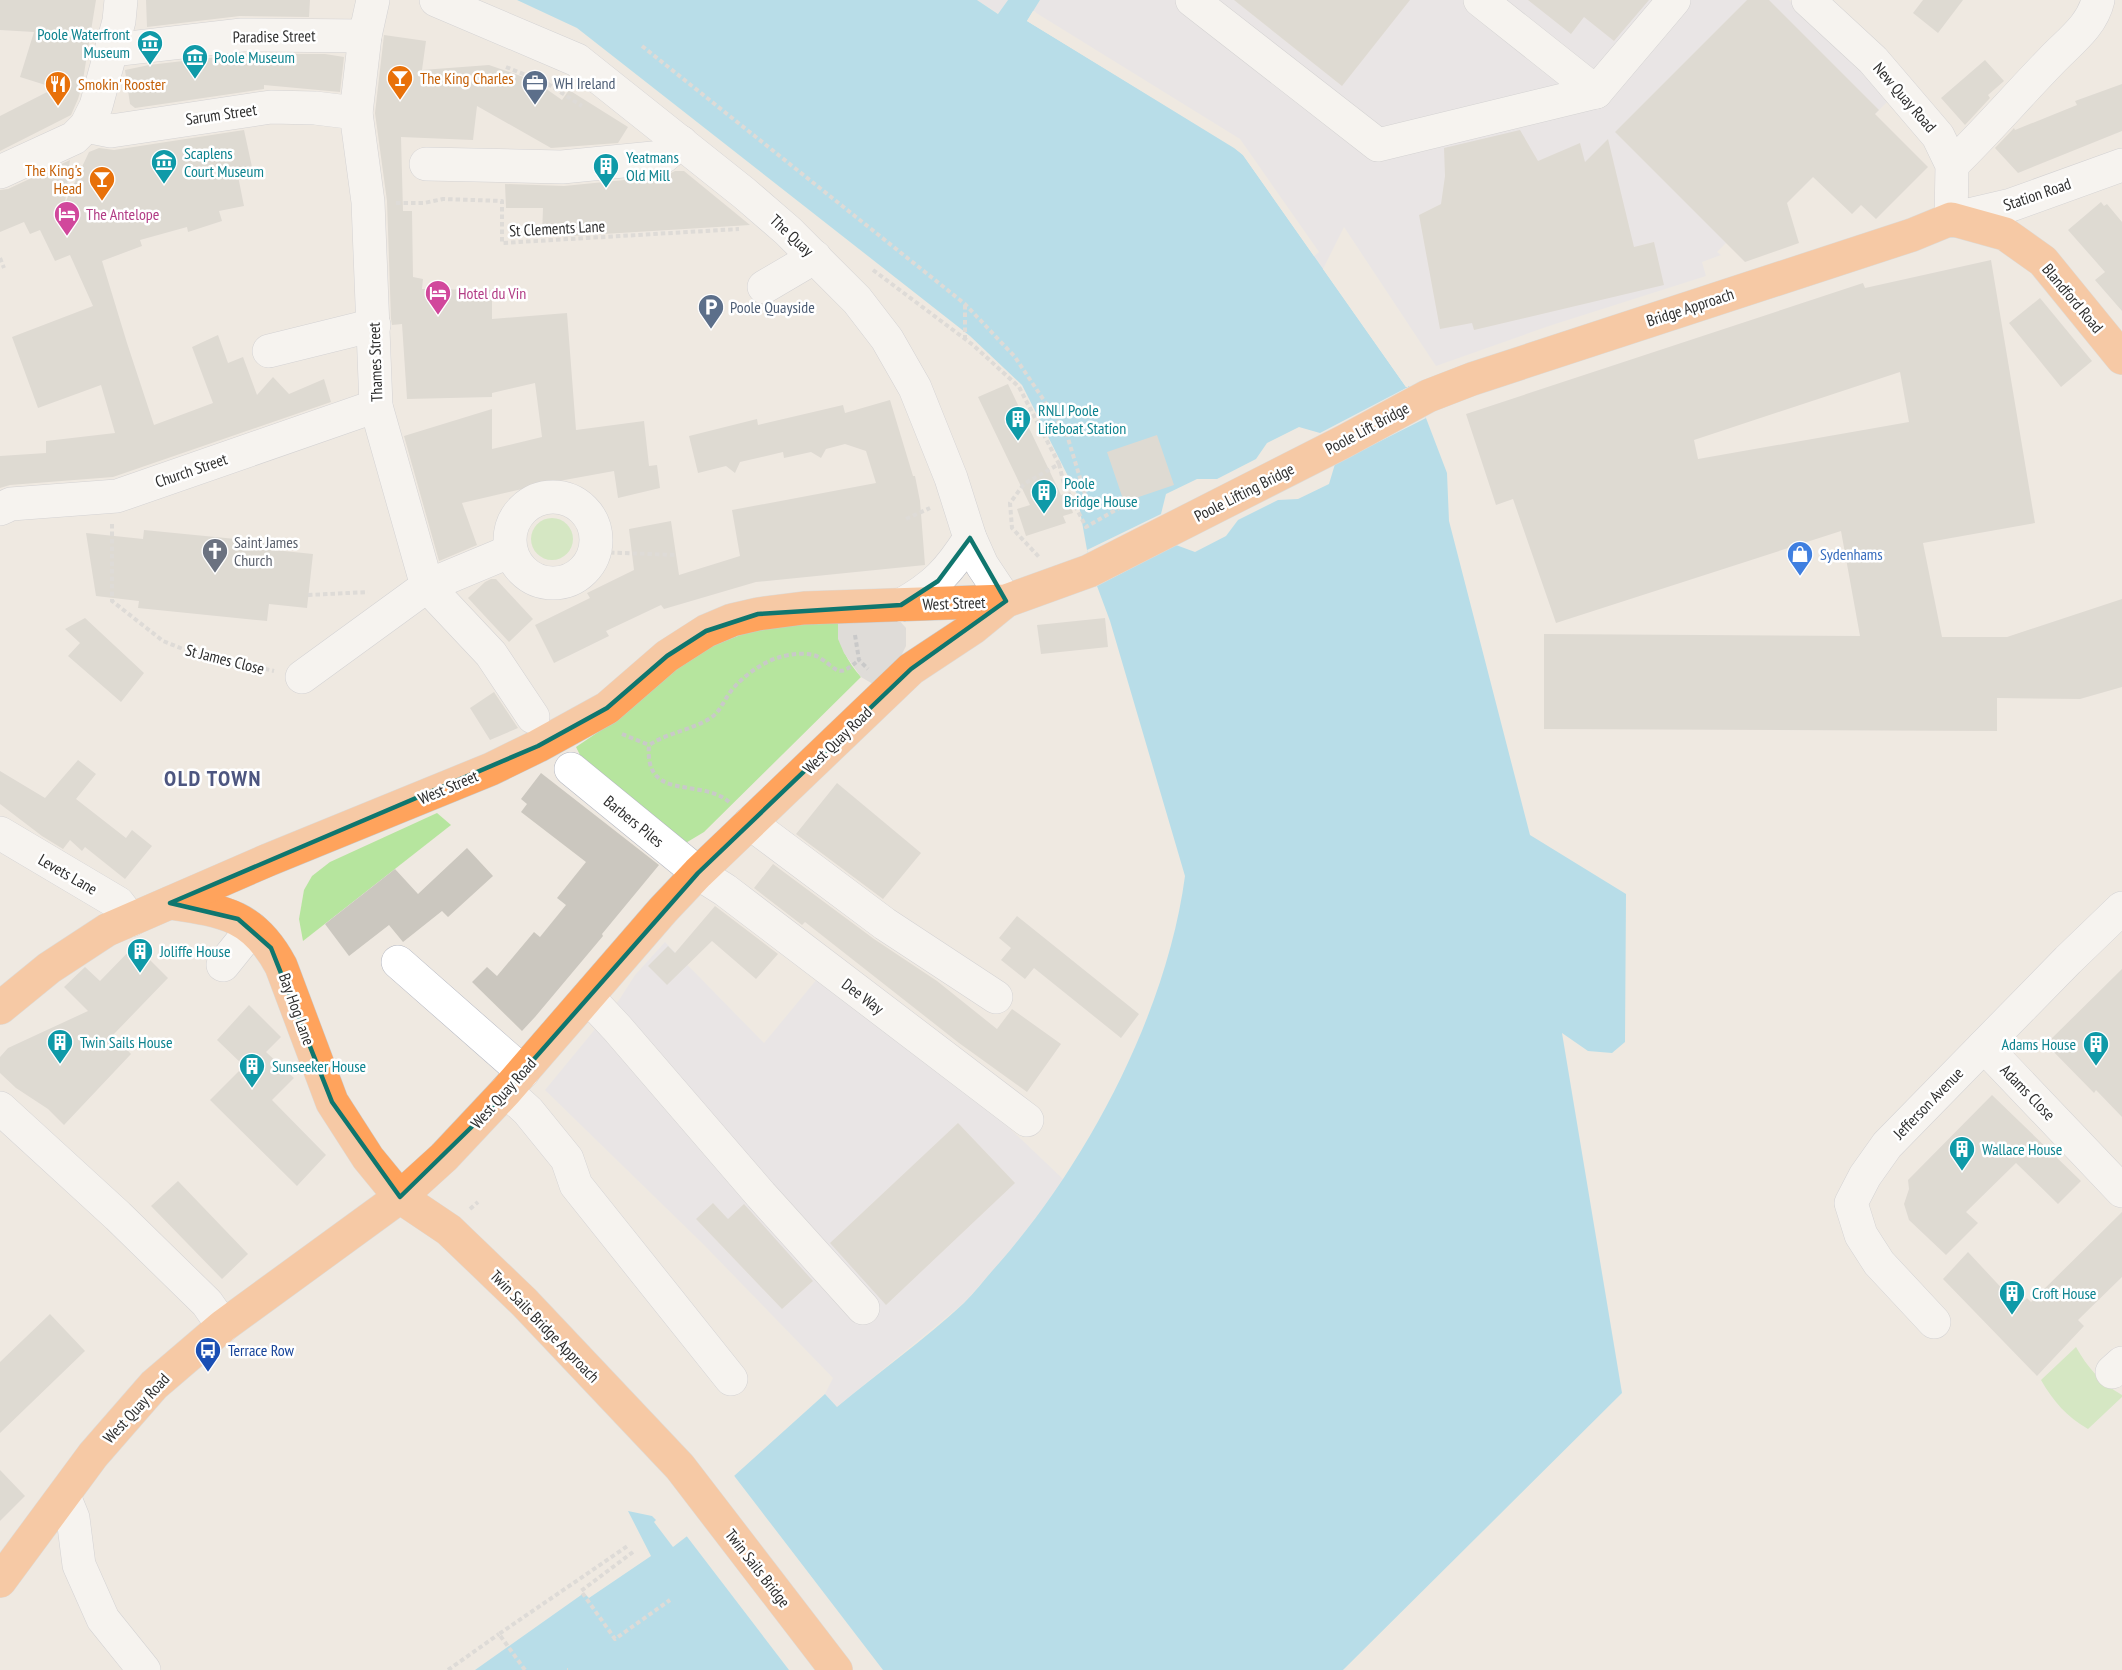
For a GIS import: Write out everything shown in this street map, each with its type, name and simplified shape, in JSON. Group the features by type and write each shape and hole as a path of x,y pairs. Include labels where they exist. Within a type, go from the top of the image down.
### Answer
{"highway":[{"name":"Blandford Road","path":"1951,219 2005,234 2043,261 2122,358"},
{"name":"Bridge Approach","path":"1428,396 1472,379 1912,235 1951,219"},
{"name":"Poole Lift Bridge","path":"1307,460 1428,396"},
{"name":"Poole Lifting Bridge","path":"1006,601 1089,571 1307,460"},
{"name":"West Street","path":"0,1008 49,968 107,930 491,769 538,746 608,708 667,656 706,631 723,624 758,614 804,608 1006,601"},
{"name":"West Quay Road","path":"0,1581 93,1455 140,1401 186,1356 223,1326 400,1197 444,1157 514,1082 663,910 698,873 888,689 920,661 973,628 1006,601"},
{"name":"West Street","path":"901,605 912,615 919,627 923,644 920,661"},
{"name":"Bay Hog Lane","path":"170,903 212,909 238,919 271,948 281,966 332,1102 356,1142 400,1197"},
{"name":"Twin Sails Bridge Approach","path":"400,1197 449,1230 524,1302 680,1467"},
{"name":"Twin Sails Bridge","path":"680,1467 836,1670"}],"street":[{"path":"0,172 74,138 86,126 96,106 112,50 121,0"},
{"name":"Thames Street","path":"373,0 365,36 356,113 368,202 376,406 427,586 490,654 533,717"},
{"name":"The Quay","path":"436,0 577,60 681,142 788,231 815,257 863,308 887,339 904,368 933,430 970,538 982,565 1006,601"},
{"path":"1192,0 1377,145 1596,92 1674,0"},
{"path":"1480,0 1596,92"},
{"name":"New Quay Road","path":"1808,0 1873,60 1938,136 1952,165 1951,219"},
{"path":"1952,165 2088,24 2096,10 2098,0"},
{"name":"Paradise Street","path":"112,50 242,35 365,36"},
{"name":"Sarum Street","path":"86,126 111,130 271,107 315,108 356,113"},
{"path":"426,164 562,167 663,157 681,142"},
{"name":"Station Road","path":"1951,219 2011,205 2122,165"},
{"path":"764,287 815,257"},
{"path":"269,351 374,325"},
{"name":"Church Street","path":"0,509 11,504 112,496 376,406"},
{"path":"548,496 562,497 576,503 587,512 594,524 597,538 595,552 589,564 567,581 553,583 540,581 527,574 517,564 511,550 510,536 514,522 522,510 534,501 548,496"},
{"name":"West Street","path":"901,605 938,581 953,564 970,538"},
{"path":"302,677 427,586 511,550"},
{"name":"Barbers Piles","path":"571,769 698,873"},
{"path":"750,824 885,924 996,997"},
{"name":"Levets Lane","path":"0,833 118,903 131,920"},
{"name":"Dee Way","path":"698,873 725,890 1027,1120"},
{"name":"Jefferson Avenue","path":"1934,1322 1879,1263 1861,1235 1851,1203 1865,1176 1887,1145 2122,908"},
{"path":"223,965 252,929"},
{"path":"398,962 514,1082 528,1111 567,1159 576,1185 731,1379"},
{"path":"588,997 863,1308"},
{"name":"Adams Close","path":"1984,1046 2122,1191"},
{"path":"0,1108 118,1216 207,1303 223,1326"},
{"path":"64,1496 73,1518 79,1565 103,1619 144,1670"}],"path":[{"path":"642,46 965,304 1015,357 1067,435 1090,511"},
{"path":"506,66 548,84 566,95"},
{"name":"St Clements Lane","path":"368,202 424,203 443,199 502,201 502,243 759,228 788,231"},
{"path":"0,258 4,268"},
{"path":"965,304 965,339"},
{"path":"1059,464 1064,484 1086,527 1138,497"},
{"name":"St James Close","path":"112,496 112,601 163,641 183,649 302,677"},
{"path":"595,552 676,555"},
{"path":"750,824 718,793 680,788 655,775 650,766 649,745 710,718 719,711 738,682 773,659 792,655 814,656 841,671 847,670 859,660"},
{"path":"448,1670 629,1545"},
{"path":"633,1552 581,1590 615,1639 670,1600"},
{"path":"499,1634 525,1670"}],"highlighted area":[{"path":"970,538 1006,601 911,669 698,873 491,1108 400,1197 332,1102 271,948 238,919 170,903 538,746 607,708 667,656 706,631 758,614 901,605 938,581"}],"shaded area":[{"path":"977,0 1008,0 999,14"},
{"path":"1040,0 1789,0 1892,97 1801,189 1790,180 1717,252 1721,255 1702,262 1706,276 1549,326 1436,366 1344,227 1323,269 1314,256 1319,252 1240,139 1033,11"},
{"path":"897,618 906,628 906,646 900,658 873,684 861,677 844,653 838,639 838,621"},
{"path":"665,942 764,1043 822,973 978,1098 1064,1180 1019,1240 965,1302 837,1407 825,1394 833,1378 704,1245 545,1090 619,1000 635,975"}],"green space":[{"path":"552,518 567,524 573,539 567,554 552,560 537,554 531,539 537,524"},
{"path":"838,621 839,637 844,651 851,665 861,677 704,832 684,844 583,761 576,747 607,726 674,668 702,650 748,632 777,625"},
{"path":"437,813 451,825 303,941 299,919 304,890 312,876 330,862"},
{"path":"2076,1347 2096,1374 2122,1395 2088,1429 2061,1408 2041,1380"}],"water":[{"path":"517,0 977,0 998,14 1008,0 1040,0 1027,21 1243,155 1406,387 1409,386 1426,418 1447,473 1449,521 1530,835 1626,894 1625,1042 1612,1053 1588,1051 1562,1033 1622,1393 1343,1670 475,1670 584,1593 589,1598 651,1556 628,1511 652,1516 673,1547 739,1496 734,1476 825,1394 837,1407 933,1330 973,1293 1033,1222 1064,1178 1093,1131 1119,1081 1142,1031 1161,979 1176,927 1185,876 1110,621 1097,586 1087,550 1077,494 1022,385 970,336 577,28"}],"pier":[{"path":"1033,11 1036,12 1031,20 1245,153 1316,254 1314,256 1243,155 1234,147 1027,21"},
{"path":"1326,268 1404,379 1426,418 1335,464 1329,484 1298,499 1278,500 1238,520 1226,536 1195,552 1176,545 1097,586 1087,550 1161,514 1166,494 1197,479 1217,479 1256,459 1267,443 1299,427 1320,433 1408,387 1323,269"},
{"path":"732,1473 883,1670 789,1670 685,1534 735,1495"}],"building":[{"path":"0,0 96,0 82,86 71,115 0,151 0,116 55,88 20,77 34,32 0,30"},
{"path":"146,0 310,0 309,17 240,16 147,27"},
{"path":"1234,0 1410,0 1342,86"},
{"path":"1528,0 1649,0 1614,41 1584,17 1571,34"},
{"path":"1747,0 1769,0 1879,110 1875,114 1928,167 1876,219 1861,205 1852,214 1813,177 1787,203 1799,243 1745,262 1615,132"},
{"path":"1923,0 1963,0 1938,33 1913,13"},
{"path":"384,35 426,41 422,70 489,65 535,81 562,100 569,90 628,127 618,143 551,148 477,106 473,140 401,137 403,211 412,211 413,277 423,279 422,289 492,290 492,319 567,313 576,430 644,421 649,466 657,465 660,488 618,498 614,471 548,483 462,503 477,545 439,561 404,436 492,409 492,449 542,437 535,383 492,393 492,397 407,399 402,324 392,325 391,319 387,201 375,113"},
{"name":"Poole Museum","path":"243,54 325,54 344,57 340,92 264,85 264,89 135,108 130,104 125,70"},
{"path":"1985,60 2004,81 1988,95 1990,98 1965,125 1941,98"},
{"path":"2122,84 2122,131 2018,173 1995,148 2014,128 2015,130 2077,105 2075,101"},
{"path":"244,130 252,167 237,171 244,206 219,211 222,221 188,232 187,227 140,240 142,246 102,261 127,343 154,425 213,403 192,347 218,335 228,363 243,357 257,395 273,377 289,394 324,379 331,402 113,477 10,485 0,488 0,456 46,453 46,441 115,433 101,385 38,408 12,337 93,306 70,255 55,261 40,230 30,234 24,222 0,232 0,190 8,189 70,160 65,203 89,152 99,148 114,150"},
{"path":"1520,130 1538,161 1580,143 1585,162 1608,139 1634,247 1654,242 1664,285 1474,330 1472,323 1440,329 1419,215 1441,204 1445,176 1444,148"},
{"path":"675,171 684,171 750,225 571,236 542,235 543,208 506,208 505,184 564,186 665,176"},
{"path":"2101,202 2104,206 2107,204 2122,222 2122,311 2095,280 2105,272 2068,230"},
{"name":"Sydenhams","path":"1991,260 2035,523 1923,543 1942,637 2007,637 2122,599 2122,687 2080,699 1997,698 1997,731 1544,729 1544,634 1860,636 1841,531 1556,623 1513,499 1496,505 1466,414 1863,283 1865,288","holes":["1900,372 1909,422 1698,459 1694,440"]},
{"path":"2040,298 2092,361 2061,387 2009,323"},
{"path":"1008,384 1061,495 1067,493 1073,513 1063,516 1066,523 1026,536 1017,509 1030,505 978,397"},
{"path":"890,400 913,476 915,476 920,501 925,565 756,582 664,609 661,605 606,631 609,636 554,663 535,625 590,598 587,593 634,570 629,529 671,521 679,575 740,556 732,510 876,483 866,451 845,444 826,449 821,458 811,452 784,458 783,452 740,462 735,473 726,466 698,473 689,436 757,419 758,425 843,405 845,413"},
{"path":"1157,435 1174,485 1124,502 1107,452"},
{"name":"Saint James Church","path":"144,530 275,543 274,550 313,554 307,608 269,604 267,621 138,608 139,601 96,596 86,533 143,539"},
{"path":"491,579 496,579 533,619 509,642 468,598"},
{"path":"85,618 144,673 121,702 68,656 80,643 65,629"},
{"path":"1105,618 1108,647 1041,654 1037,625"},
{"path":"494,692 518,728 490,740 470,708"},
{"path":"78,760 96,774 76,799 126,838 132,830 152,846 125,879 85,847 82,851 70,840 63,849 0,804 0,771 45,798"},
{"path":"541,773 659,865 602,934 603,936 522,1031 472,982 487,967 497,976 534,932 540,937 566,905 557,898 586,862 521,812 527,804 521,799"},
{"path":"837,783 921,853 883,899 796,834"},
{"path":"467,848 493,876 448,917 442,911 403,942 389,925 349,956 325,924 395,869 418,894"},
{"path":"773,864 874,939 937,981 997,1029 1012,1009 1061,1044 1027,1092 959,1043 805,922 802,925 754,888"},
{"path":"715,906 778,954 756,979 712,941 667,985 648,966 668,946 675,953"},
{"path":"1017,916 1139,1014 1121,1038 1034,968 1025,979 1001,960 1011,948 999,938"},
{"name":"Twin Sails House","path":"135,945 168,978 113,1035 131,1054 64,1125 48,1109 16,1088 0,1073 0,1057 8,1048 88,1011 64,987 85,967 100,981"},
{"name":"Adams House","path":"2122,969 2122,1117 2096,1090 2094,1093 2046,1044"},
{"name":"Sunseeker House","path":"249,1005 281,1037 266,1052 294,1078 272,1100 326,1155 297,1186 210,1100 244,1066 217,1040"},
{"name":"Wallace House","path":"1992,1095 2081,1181 2058,1204 2016,1163 1966,1212 1978,1223 1946,1255 1909,1220 1904,1204 1909,1189 1908,1180"},
{"path":"958,1123 1015,1183 886,1305 830,1243"},
{"path":"178,1181 248,1254 222,1279 151,1206"},
{"path":"713,1203 728,1219 744,1204 813,1281 782,1309 696,1219"},
{"path":"2122,1212 2122,1277 2078,1320 2084,1326 2037,1376 1943,1279 1968,1252 2009,1296 2013,1292 2023,1302 2027,1298 2031,1302"},
{"path":"50,1314 85,1351 0,1433 0,1362"},
{"path":"0,1470 25,1496 0,1521"}],"place":[{"name":"Poole Waterfront Museum","path":"150,66"},
{"name":"Poole Museum","path":"195,80"},
{"name":"The King Charles","path":"400,101"},
{"name":"WH Ireland","path":"535,106"},
{"name":"Smokin' Rooster","path":"58,107"},
{"name":"Scaplens Court Museum","path":"164,185"},
{"name":"Yeatmans Old Mill","path":"606,189"},
{"name":"The King's Head","path":"102,202"},
{"name":"The Antelope","path":"67,237"},
{"name":"Hotel du Vin","path":"438,316"},
{"name":"Poole Quayside","path":"711,330"},
{"name":"RNLI Poole Lifeboat Station","path":"1018,442"},
{"name":"Poole Bridge House","path":"1044,515"},
{"name":"Saint James Church","path":"215,574"},
{"name":"Sydenhams","path":"1800,577"},
{"name":"Joliffe House","path":"140,974"},
{"name":"Twin Sails House","path":"60,1065"},
{"name":"Adams House","path":"2096,1067"},
{"name":"Sunseeker House","path":"252,1089"},
{"name":"Wallace House","path":"1962,1172"},
{"name":"Croft House","path":"2012,1316"},
{"name":"Terrace Row","path":"208,1373"}],"district":[{"name":"OLD TOWN","path":"213,778"}]}
